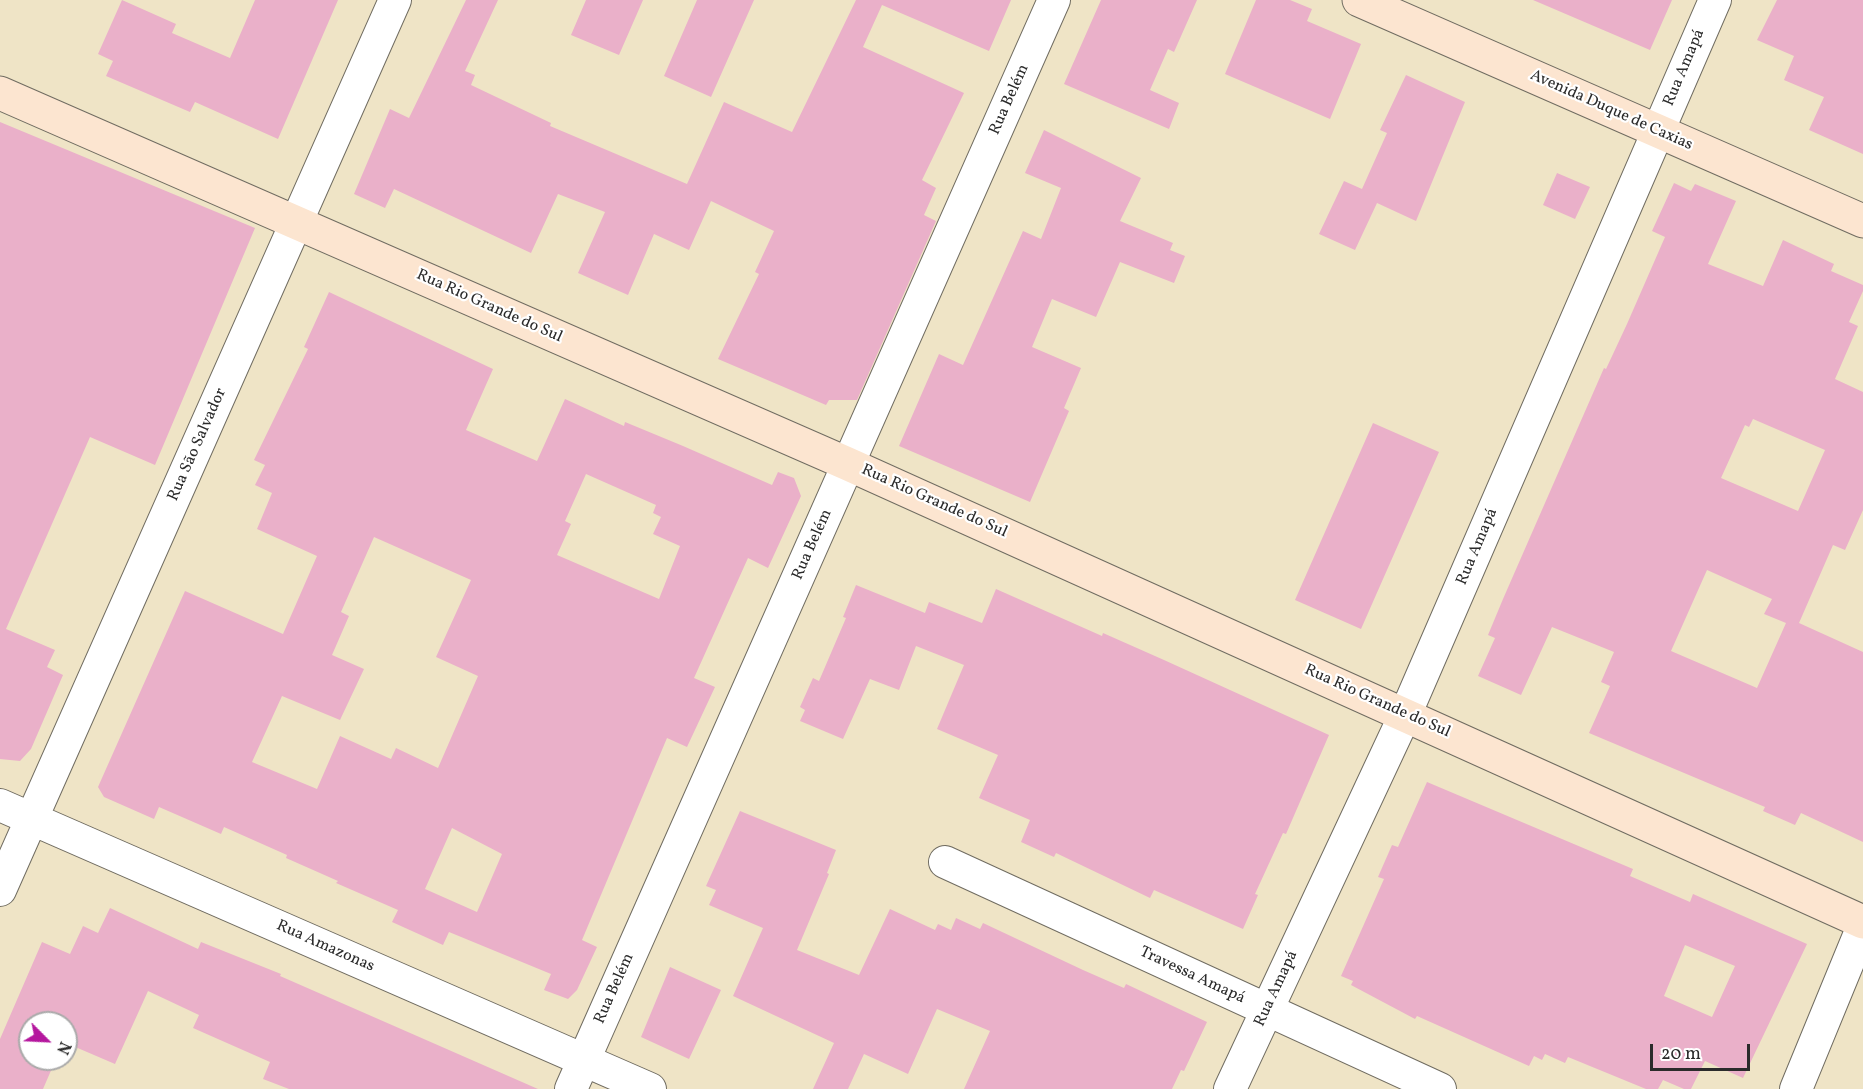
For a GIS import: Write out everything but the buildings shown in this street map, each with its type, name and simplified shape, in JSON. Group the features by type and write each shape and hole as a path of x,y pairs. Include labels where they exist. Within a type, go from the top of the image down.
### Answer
{"street":[{"name":"Rua São Salvador","path":"0,890 395,0"},
{"name":"Rua Belém","path":"571,1089 1054,0"},
{"name":"Avenida Duque de Caxias","path":"1359,0 1863,221"},
{"name":"Rua Amapá","path":"1230,1089 1405,715 1714,0"},
{"name":"Rua Rio Grande do Sul","path":"0,93 849,464 1863,924"},
{"name":"Rua Amazonas","path":"0,805 650,1089"},
{"name":"Travessa Amapá","path":"945,862 1440,1089"},
{"path":"1796,1089 1863,924"}]}
